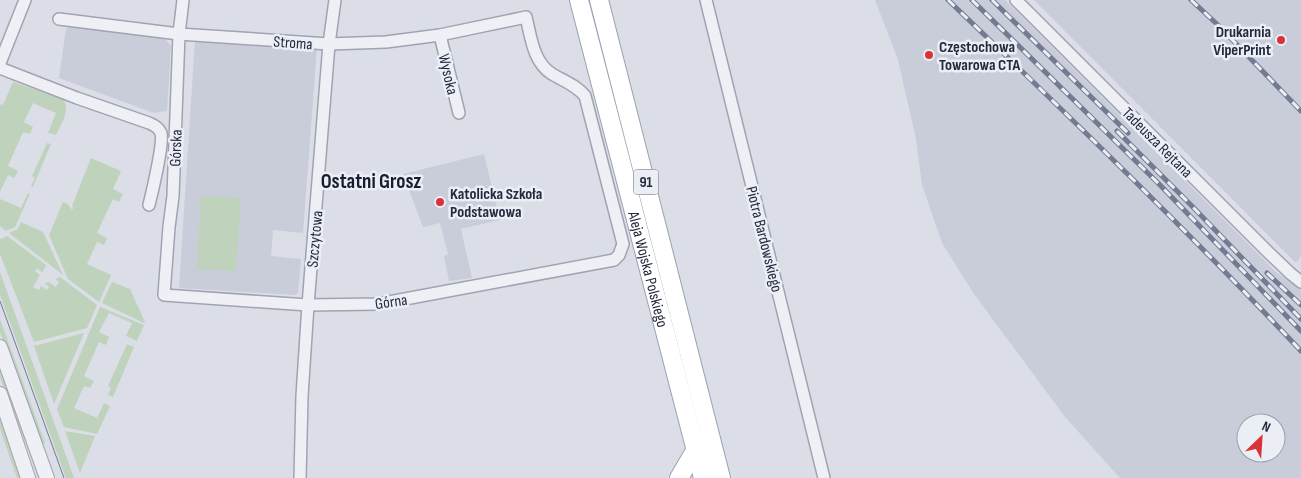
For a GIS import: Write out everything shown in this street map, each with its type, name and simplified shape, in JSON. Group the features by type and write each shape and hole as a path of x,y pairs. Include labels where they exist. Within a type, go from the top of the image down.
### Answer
{"main road":[{"name":"Aleja Wojska Polskiego","path":"579,0 703,478"},
{"name":"Aleja Wojska Polskiego","path":"599,0 724,475"},
{"path":"679,478 696,449"}],"street":[{"path":"0,63 25,0"},
{"name":"Górska","path":"164,295 169,227 174,196 179,34 183,0"},
{"name":"Szczytowa","path":"300,478 302,396 308,305 329,44 335,0"},
{"name":"Piotra Bardowskiego","path":"706,0 824,478"},
{"name":"Tadeusza Rejtana","path":"1016,0 1267,252 1301,282"},
{"name":"Stroma","path":"59,19 179,34 329,44 386,42 440,34 526,17 538,60 551,73 579,89 585,96 588,104 623,244 619,255 614,260"},
{"name":"Wysoka","path":"440,34 458,113"},
{"path":"0,68 149,123 159,130 162,135 149,205"},
{"name":"Górna","path":"164,295 308,305 378,304 614,260"},
{"path":"0,347 47,478"},
{"path":"0,394 28,478"}],"shaded area":[{"path":"875,0 1005,0 1276,272 1301,289 1301,478 1120,478 1065,417 974,294 942,243 922,185 916,139 898,60"},
{"path":"1034,0 1301,0 1301,256 1296,263"},
{"path":"74,26 164,38 171,46 167,111 154,113 59,78 66,29"},
{"path":"195,40 317,47 303,233 273,230 271,256 301,259 298,293 295,295 179,288"},
{"path":"484,154 500,220 461,229 472,278 449,281 444,256 448,254 440,223 423,227 403,174"}],"green space":[{"path":"13,82 63,99 66,112 56,135 48,133 56,113 33,103 24,122 33,127 30,134 23,132 8,166 18,171 14,178 8,175 0,192 0,104 3,105"},
{"path":"47,143 51,144 33,187 31,186 35,178 32,176"},
{"path":"91,158 121,171 113,189 123,194 119,202 113,199 97,233 107,238 104,245 97,242 87,264 111,275 99,302 68,279 49,235 63,202 73,209 72,206"},
{"path":"28,193 30,194 15,227 6,231 0,226 0,199 21,208"},
{"path":"201,196 241,198 236,271 197,269"},
{"path":"21,222 43,232 63,275 9,233 18,229"},
{"path":"7,236 46,265 42,272 37,268 35,271 40,275 33,287 39,290 41,286 47,290 49,286 44,284 48,282 56,287 59,282 55,279 60,277 97,305 87,328 34,342 0,254 0,239"},
{"path":"0,272 74,478 66,478 0,295"},
{"path":"112,282 130,289 144,323 102,303"},
{"path":"100,307 144,325 137,341 126,336 132,323 109,313 99,332 109,337 106,345 99,342 84,376 94,381 90,388 84,386 74,408 97,418 104,403 110,406 97,434 64,427 57,409"},
{"path":"0,319 45,443 41,444 0,332"},
{"path":"84,333 54,404 34,346"},
{"path":"127,344 134,347 113,397 108,395 111,388 108,386"},
{"path":"0,361 42,478 38,478 7,399 0,377"},
{"path":"0,414 22,478 17,478 0,429"},
{"path":"65,431 95,436 80,473"}],"tram line":[{"path":"0,301 64,478"}],"railway":[{"path":"948,0 1171,217 1301,351"},
{"path":"972,0 1159,184 1301,331"},
{"path":"992,0 1128,133"},
{"path":"1191,0 1219,26 1301,111"},
{"path":"1117,131 1301,319"},
{"path":"1267,273 1301,305"}],"place":[{"name":"Drukarnia ViperPrint","path":"1281,40"},
{"name":"Częstochowa Towarowa CTA","path":"929,55"},
{"name":"Katolicka Szkoła Podstawowa","path":"440,202"}],"district":[{"name":"Ostatni Grosz","path":"371,181"}]}
